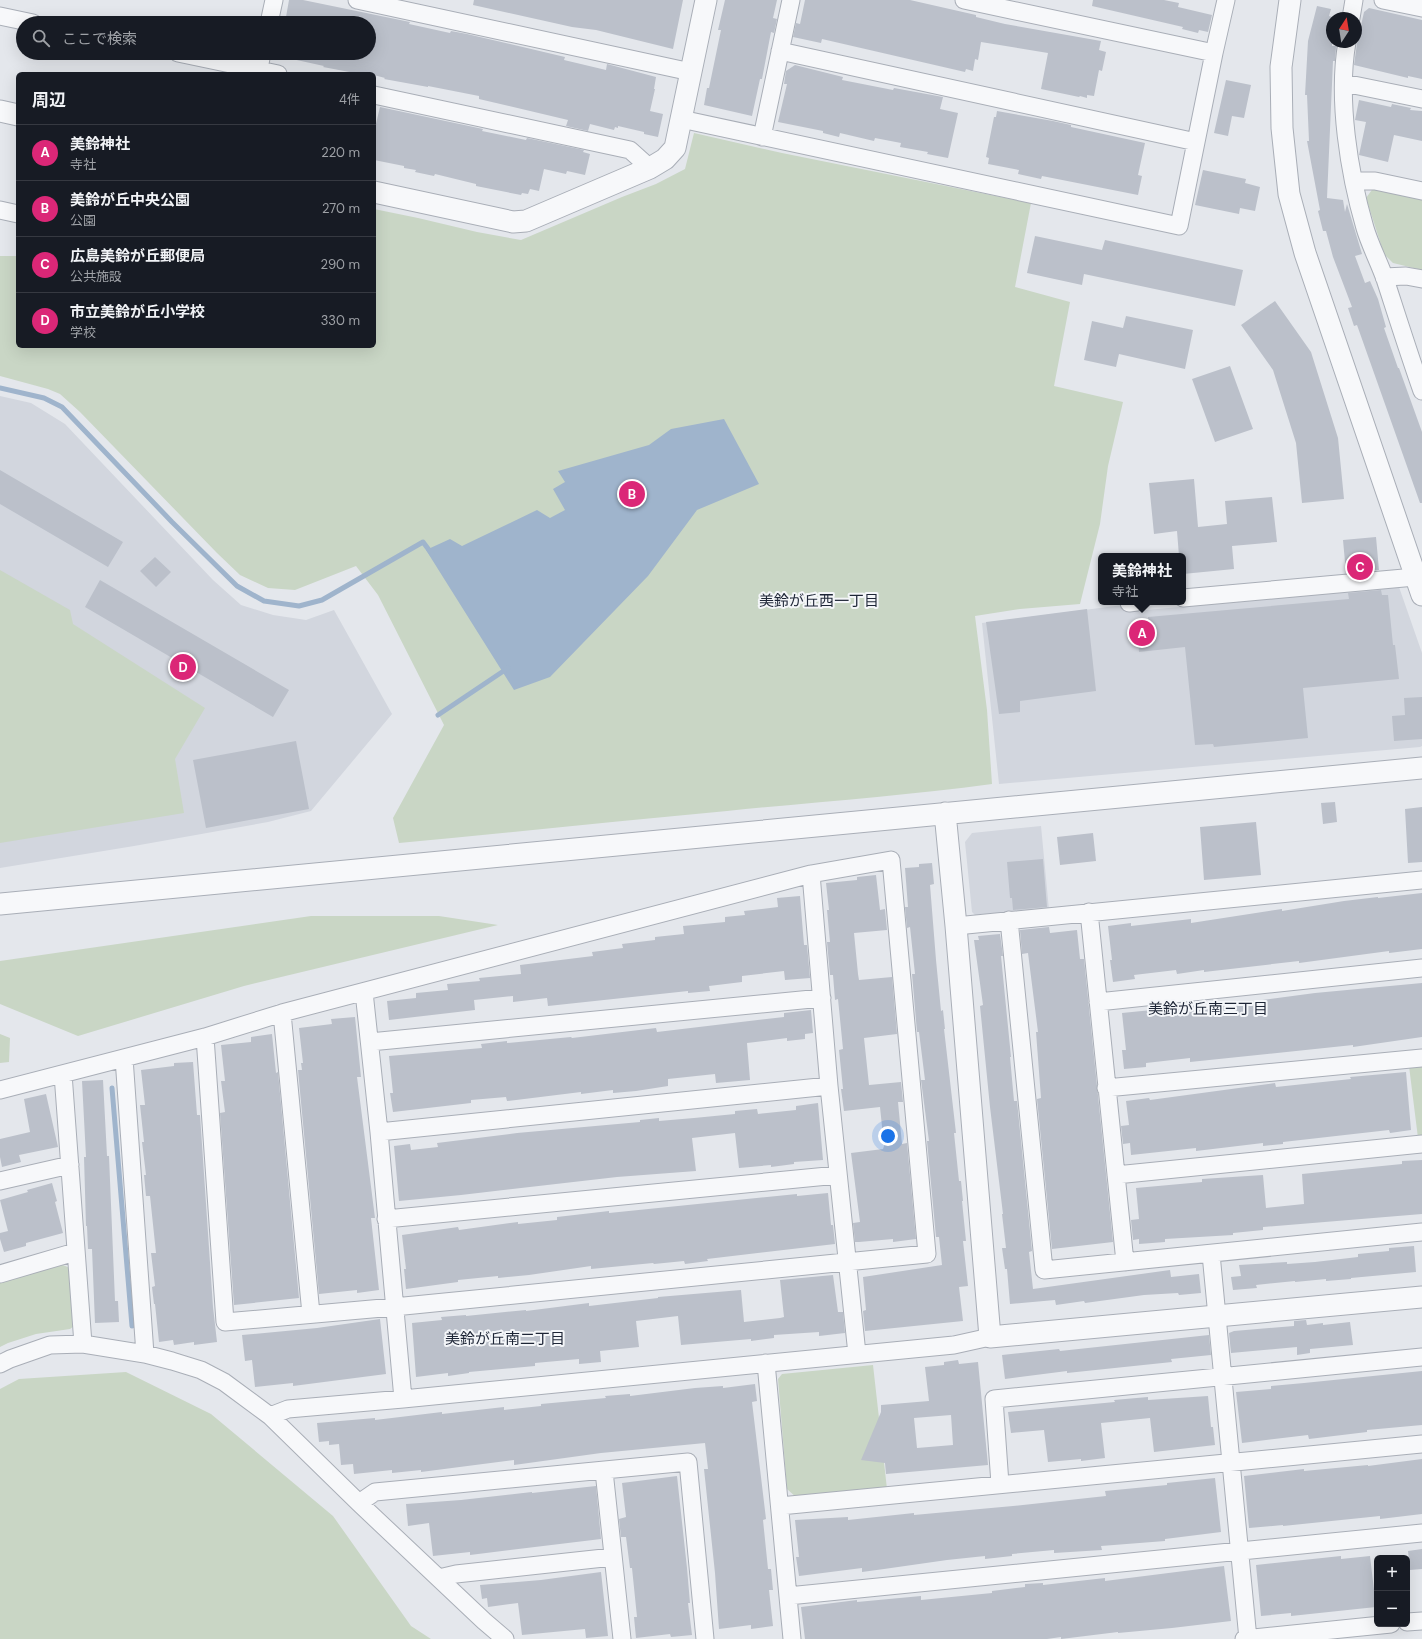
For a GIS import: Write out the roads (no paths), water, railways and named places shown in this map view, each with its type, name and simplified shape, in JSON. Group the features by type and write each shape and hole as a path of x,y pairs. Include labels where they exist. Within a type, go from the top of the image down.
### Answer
{"street":[{"path":"271,16 274,0"},
{"path":"357,0 691,72"},
{"path":"376,192 513,222 526,221 650,168 665,159 675,148 706,0"},
{"path":"762,137 791,0"},
{"path":"964,0 1214,52"},
{"path":"681,120 1179,226 1226,0"},
{"path":"1186,598 1419,586 1305,253 1289,194 1282,128 1281,67 1290,0"},
{"path":"1352,12 1354,0"},
{"path":"1383,0 1422,8"},
{"path":"0,16 16,19"},
{"path":"1347,48 1344,83 1346,136 1354,180 1365,228 1420,380"},
{"path":"780,51 1196,142"},
{"path":"207,60 258,72 261,60"},
{"path":"1344,83 1422,99"},
{"path":"376,95 630,150 650,168"},
{"path":"0,111 16,115"},
{"path":"1354,180 1375,181 1422,191"},
{"path":"0,210 16,214"},
{"path":"1384,277 1406,276 1422,279"},
{"path":"0,904 1422,768"},
{"path":"945,813 956,926 990,1337"},
{"path":"0,1090 205,1037 282,1014 811,874 891,860 927,1254 394,1307 225,1322 205,1037"},
{"path":"811,874 829,1086 857,1354"},
{"path":"956,926 1422,880"},
{"path":"1089,912 1125,1262"},
{"path":"1009,920 1044,1270 1422,1232"},
{"path":"1098,1002 1422,968"},
{"path":"364,992 379,1132 402,1399"},
{"path":"370,1042 822,998"},
{"path":"282,1014 311,1314"},
{"path":"124,1058 145,1354"},
{"path":"1106,1088 1422,1058"},
{"path":"63,1074 82,1344"},
{"path":"379,1132 829,1086"},
{"path":"1116,1175 1422,1144"},
{"path":"0,1181 70,1165"},
{"path":"386,1219 838,1175"},
{"path":"0,1274 75,1252"},
{"path":"1212,1254 1248,1639"},
{"path":"270,1416 288,1409 954,1345 990,1337 1422,1297"},
{"path":"0,1364 50,1345 82,1344 145,1354 201,1370 224,1382 270,1416 358,1503 505,1639"},
{"path":"1000,1484 994,1399 1422,1357"},
{"path":"766,1363 792,1639"},
{"path":"780,1506 1000,1484 1231,1464 1422,1444"},
{"path":"358,1503 375,1492 688,1462 705,1639"},
{"path":"604,1471 622,1639"},
{"path":"788,1596 1422,1533"},
{"path":"439,1578 456,1574 613,1557"},
{"path":"1410,1622 1422,1621"},
{"path":"1244,1639 1374,1626"}],"water":[{"path":"724,419 759,484 697,510 648,576 550,677 514,690 426,550 450,539 462,546 537,510 550,518 565,510 553,489 565,482 558,471 649,445 671,429"}],"waterway":[{"path":"0,388 44,398 62,407 172,522 237,586 264,601 299,606 322,600 423,542 432,554"},
{"path":"438,715 508,668"},
{"path":"112,1088 132,1326"}],"place":[{"name":"美鈴が丘中央公園","path":"632,494"},
{"name":"広島美鈴が丘郵便局","path":"1360,567"},
{"name":"美鈴神社","path":"1142,633"},
{"name":"市立美鈴が丘小学校","path":"183,667"}],"district":[{"name":"美鈴が丘西一丁目","path":"819,601"},
{"name":"美鈴が丘南三丁目","path":"1208,1009"},
{"name":"美鈴が丘南二丁目","path":"505,1339"}]}
